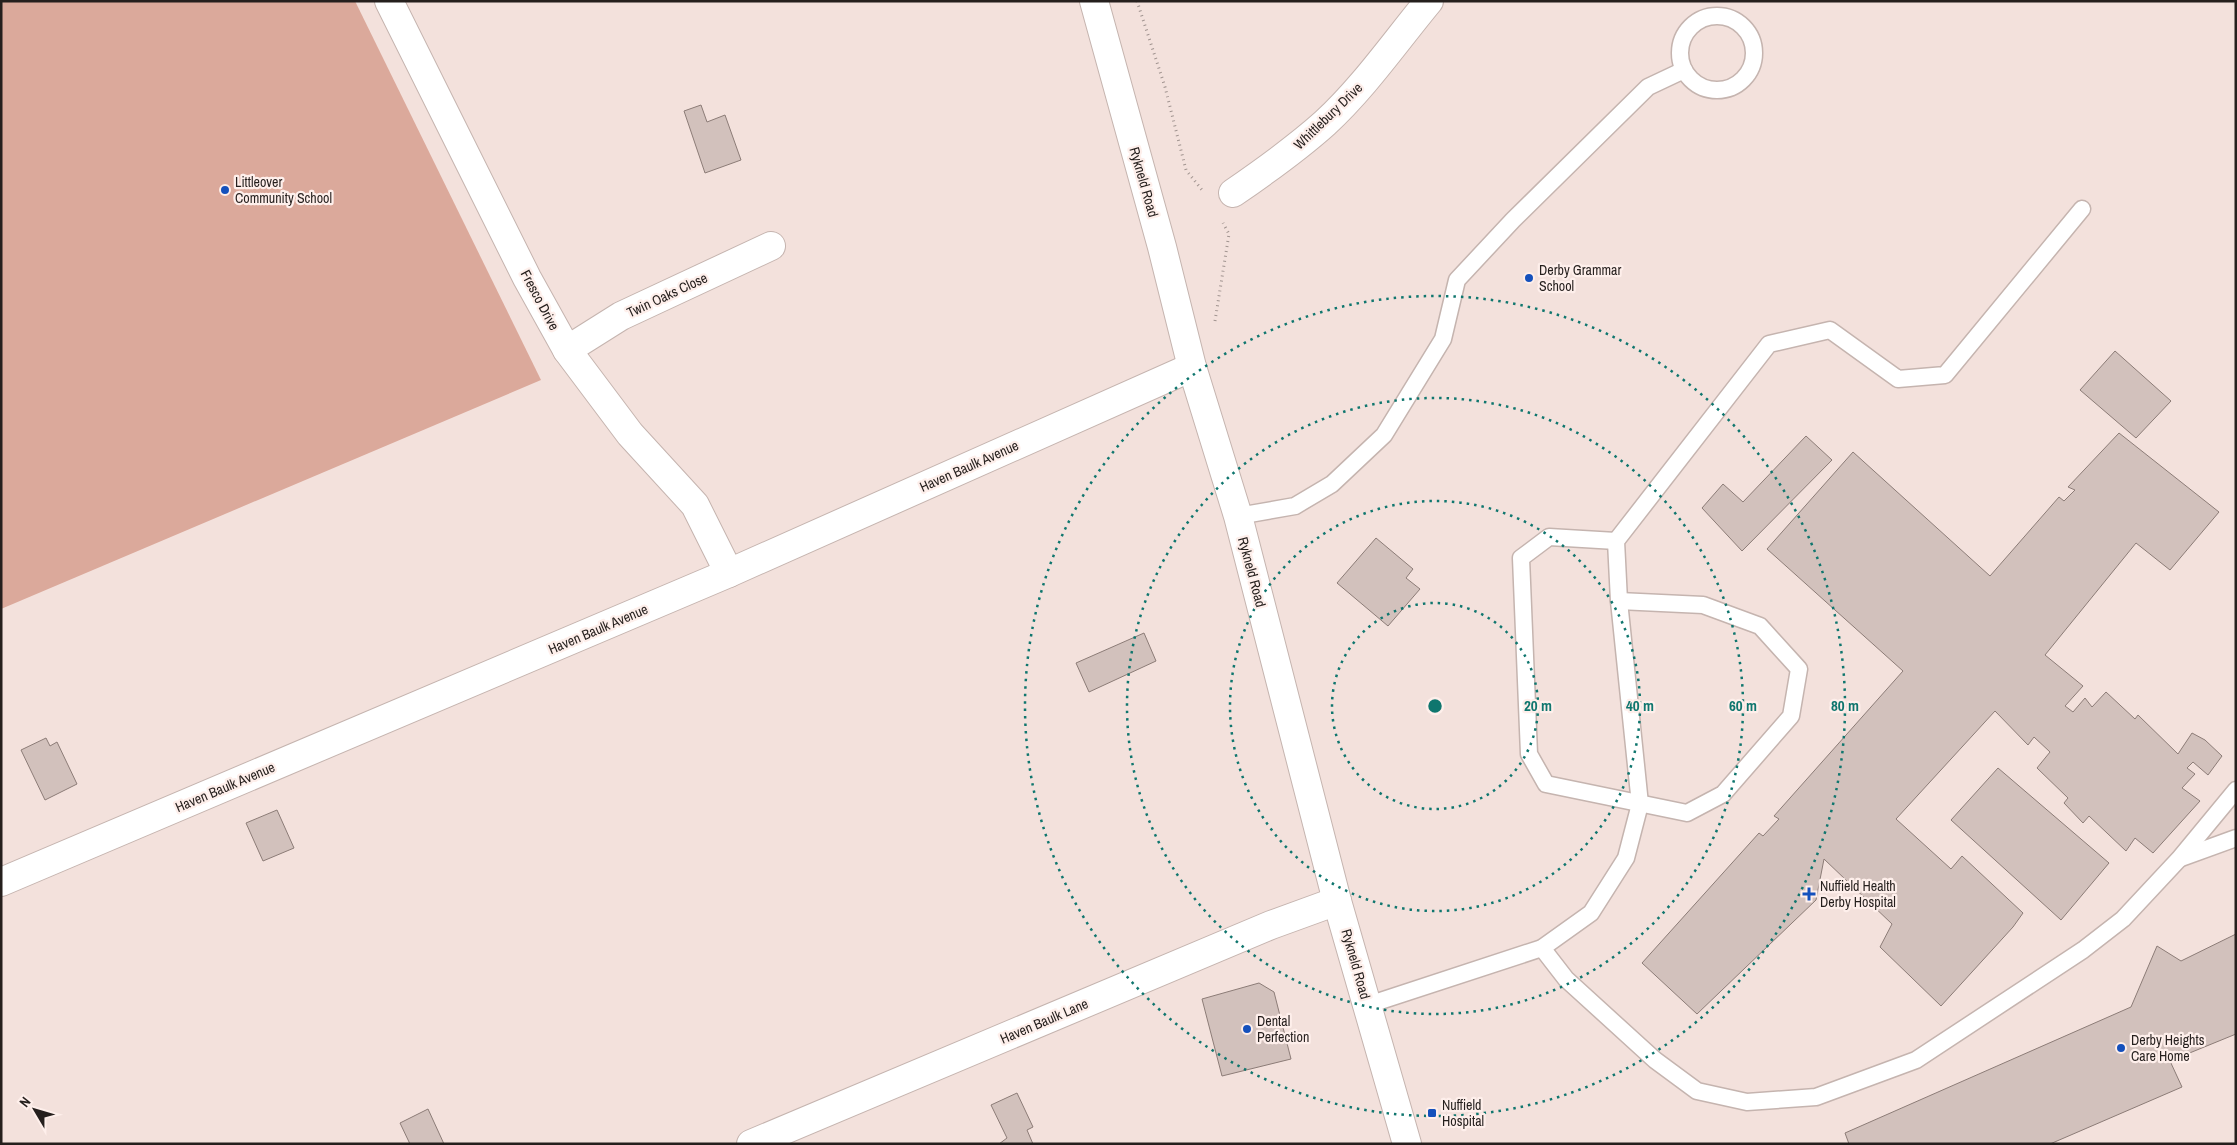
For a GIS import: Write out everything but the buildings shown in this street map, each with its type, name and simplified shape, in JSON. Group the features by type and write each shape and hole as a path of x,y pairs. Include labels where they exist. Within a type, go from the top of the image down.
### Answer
{"street":[{"name":"Fresco Drive","path":"389,1 527,278 566,350 630,434 695,505 729,573"},
{"name":"Rykneld Road","path":"1094,1 1162,247 1192,367 1238,516 1337,901 1407,1144"},
{"name":"Whittlebury Drive","path":"1224,200 1289,154 1325,123 1356,92 1429,1"},
{"name":"Twin Oaks Close","path":"566,350 621,316 771,246"},
{"name":"Haven Baulk Avenue","path":"1,882 729,573 1192,367"},
{"name":"Haven Baulk Lane","path":"751,1144 1271,925 1337,901"}],"lane":[{"path":"1714,8 1744,27 1754,46 1753,64 1747,76 1725,90 1712,90 1698,86 1684,70 1680,52 1685,33 1714,8"},
{"path":"1238,516 1295,506 1332,484 1384,435 1443,339 1456,280 1512,220 1648,87 1684,70"},
{"path":"1368,1005 1542,948 1591,913 1626,858 1640,804 1619,601 1616,541 1769,344 1830,330 1898,379 1944,375 2082,209"},
{"path":"1616,541 1549,537 1521,558 1530,754 1546,784 1687,813 1723,794 1791,716 1799,669 1760,626 1703,605 1619,601"},
{"path":"1542,948 1566,979 1656,1060 1697,1091 1747,1102 1816,1097 1916,1060 2082,950 2124,919 2179,858 2236,790"},
{"path":"2179,858 2236,838"}],"path":[{"path":"1137,1 1165,87 1186,170 1224,200 1229,234 1214,323"}],"shaded area":[{"name":"Littleover Community School","path":"1,1 355,1 541,380 1,609"}],"place":[{"name":"Littleover Community School","path":"225,190"},
{"name":"Derby Grammar School","path":"1529,278"},
{"name":"Nuffield Health Derby Hospital","path":"1809,894"},
{"name":"Dental Perfection","path":"1247,1029"},
{"name":"Derby Heights Care Home","path":"2121,1048"},
{"name":"Nuffield Hospital","path":"1432,1113"}]}
